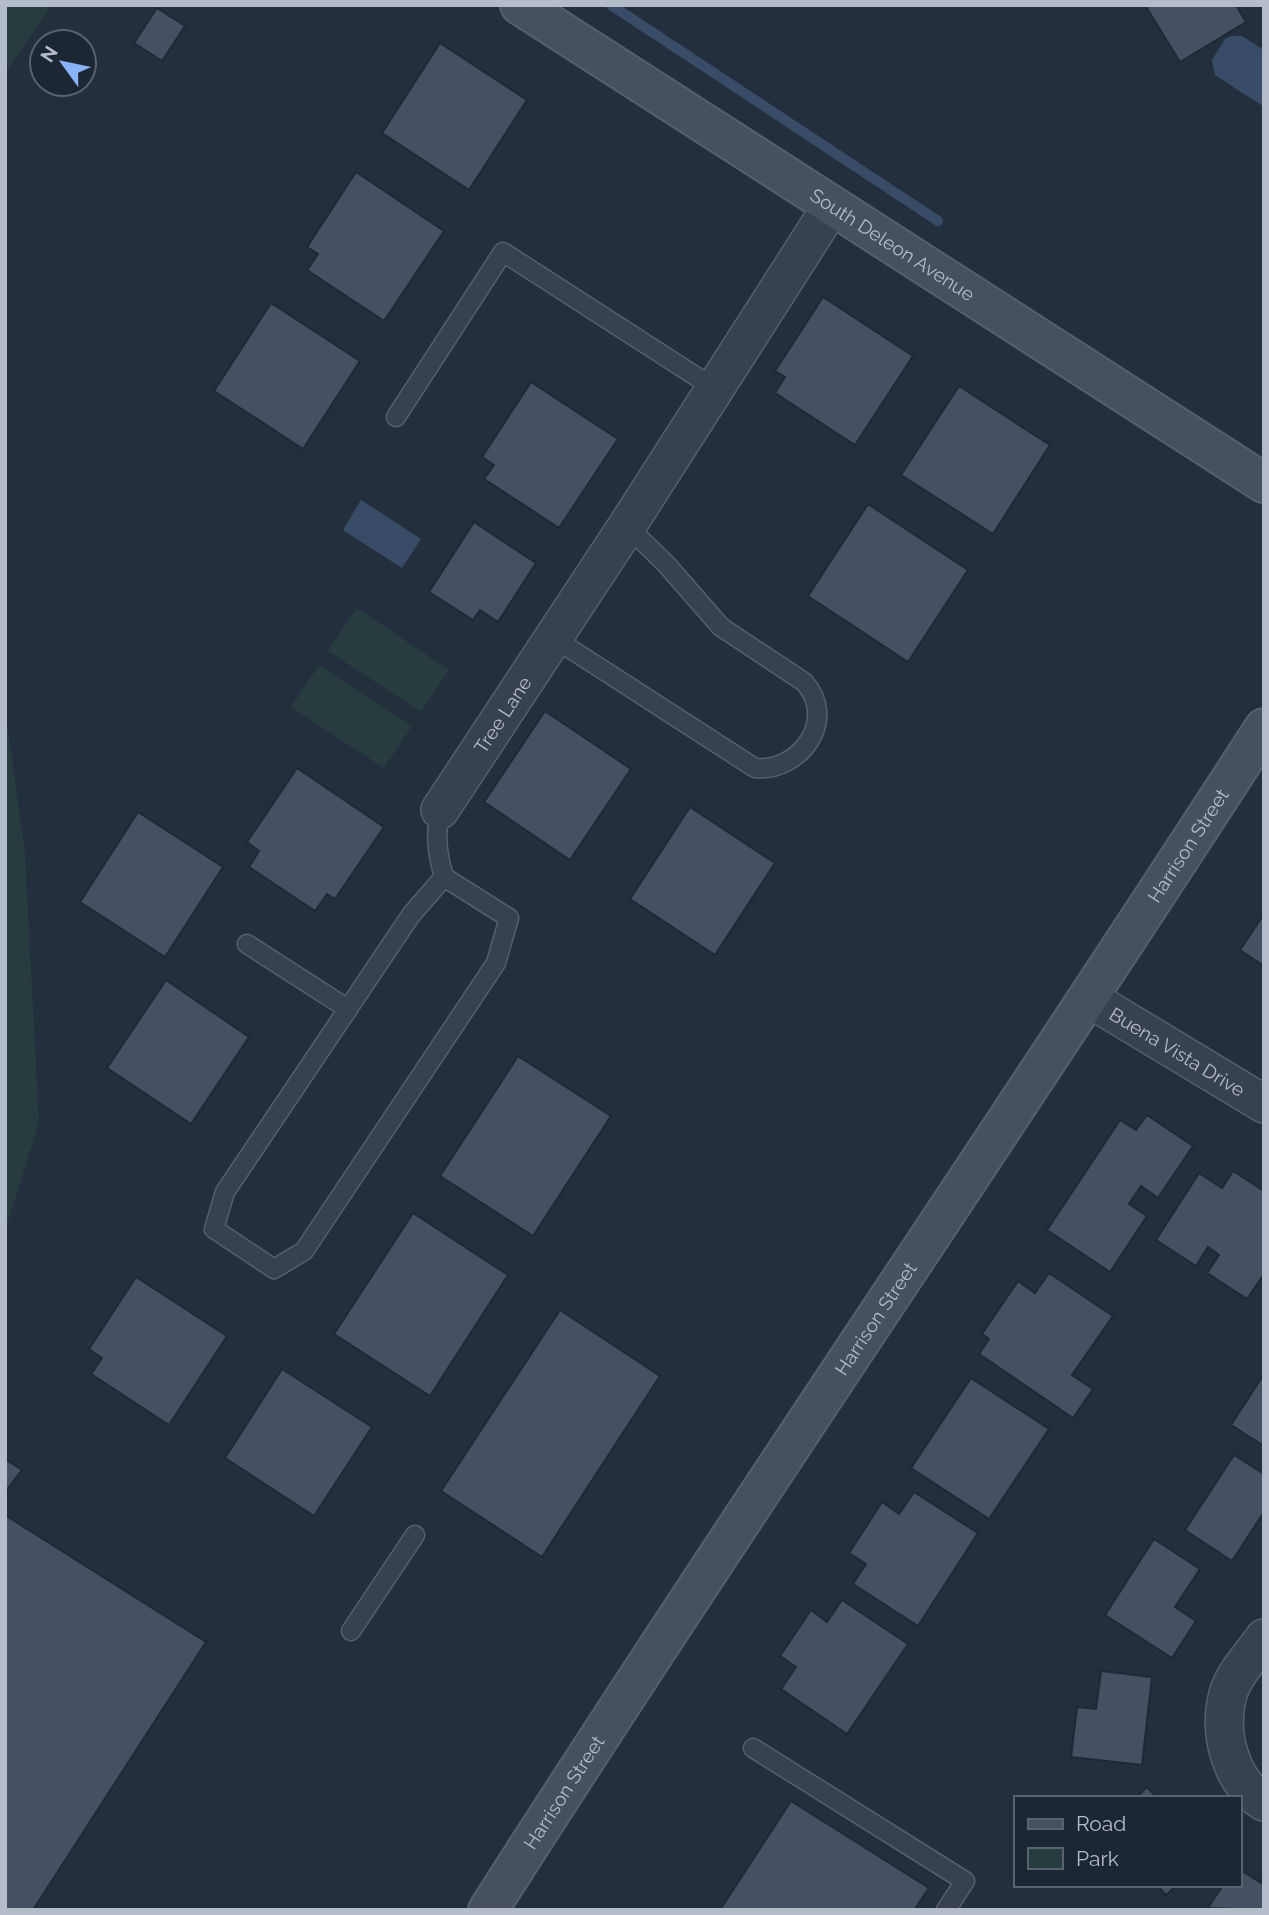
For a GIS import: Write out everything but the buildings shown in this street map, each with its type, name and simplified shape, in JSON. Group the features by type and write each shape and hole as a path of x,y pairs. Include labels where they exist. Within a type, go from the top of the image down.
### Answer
{"street":[{"name":"South Deleon Avenue","path":"520,5 1264,483"},
{"name":"Tree Lane","path":"440,810 627,526 831,207"},
{"name":"Harrison Street","path":"488,1910 645,1664 1090,999 1264,728"},
{"name":"Buena Vista Drive","path":"1090,999 1264,1104"},
{"path":"1264,1638 1228,1692 1224,1747 1253,1795 1264,1802"}],"lane":[{"path":"396,417 503,253 714,388"},
{"path":"552,637 755,768 771,769 780,766 804,749 813,732 818,711 814,692 804,682 721,627 666,564 627,526"},
{"name":"Tree Lane","path":"440,810 436,851 444,877"},
{"path":"444,877 509,918 496,963 304,1251 274,1269 214,1229 225,1192 411,915 444,877"},
{"path":"247,944 348,1009"},
{"path":"351,1631 415,1535"},
{"path":"753,1748 965,1881 946,1910"}],"green space":[{"path":"5,5 52,5 36,28 28,28 28,40 5,73"},
{"path":"357,608 449,670 421,712 328,651"},
{"path":"319,665 412,726 384,768 291,707"},
{"path":"5,708 25,853 39,1123 5,1231"}],"water":[{"path":"1242,36 1264,50 1264,107 1215,75 1212,60 1225,39"},
{"path":"361,500 421,539 402,568 343,530"}],"waterway":[{"path":"611,5 938,221"}]}
